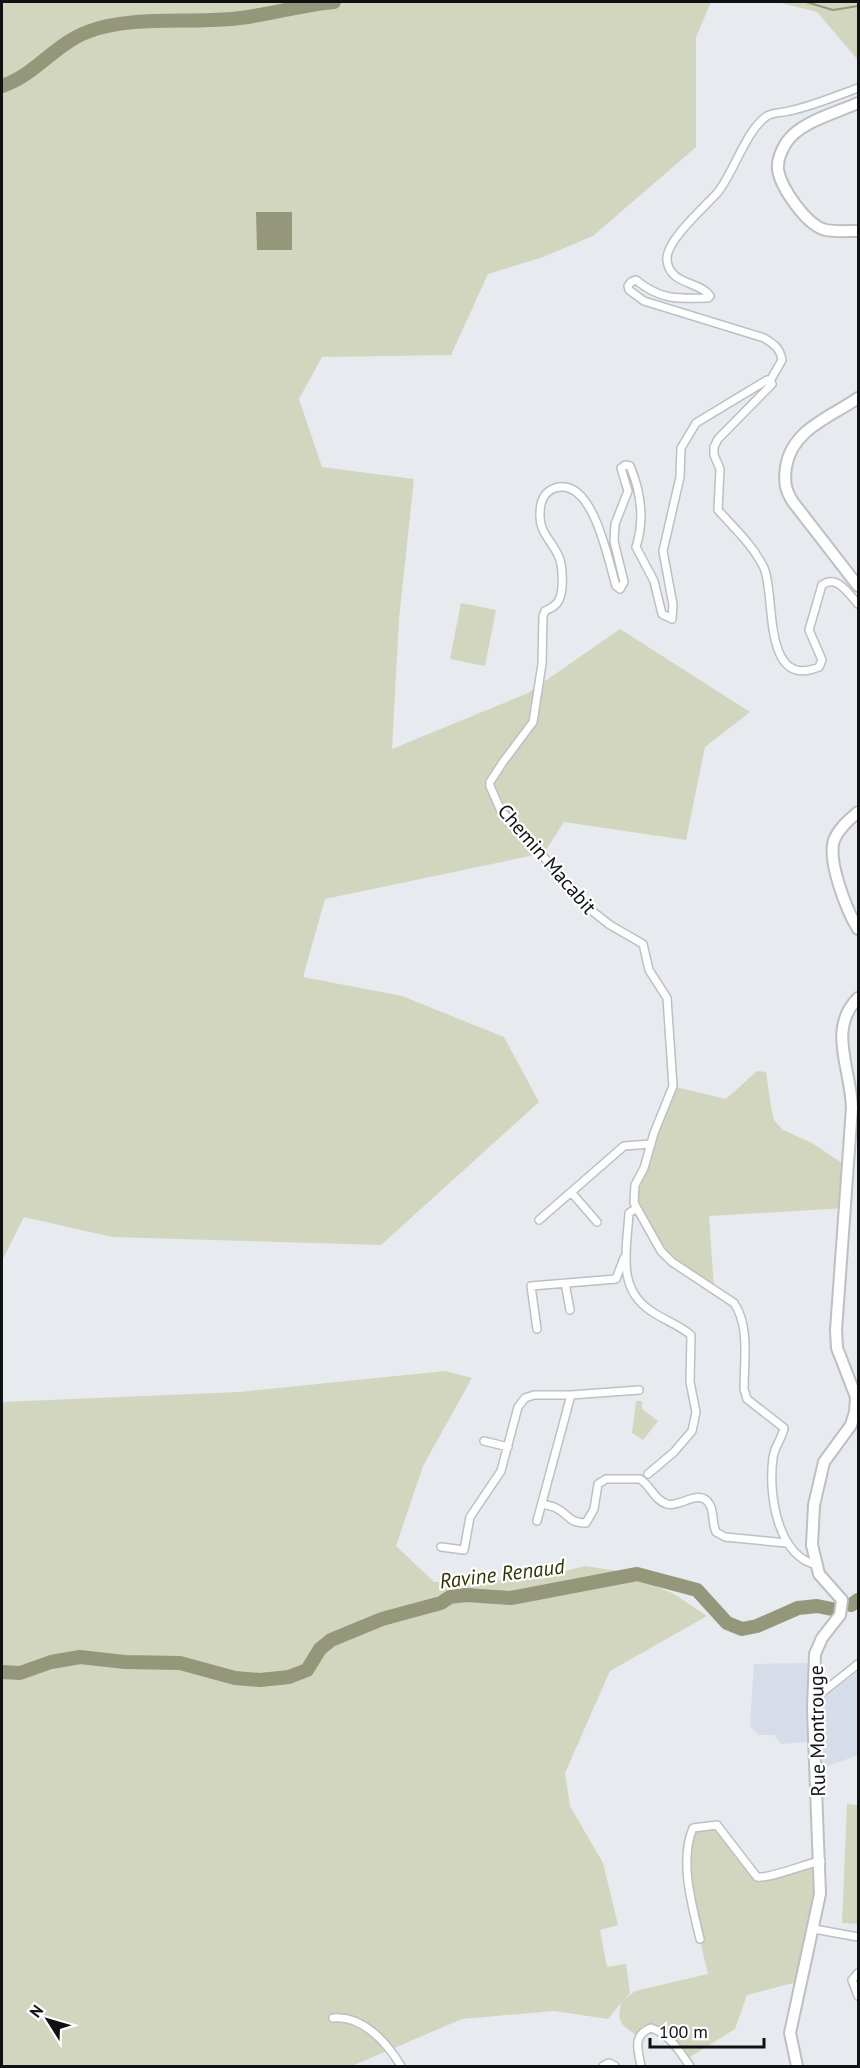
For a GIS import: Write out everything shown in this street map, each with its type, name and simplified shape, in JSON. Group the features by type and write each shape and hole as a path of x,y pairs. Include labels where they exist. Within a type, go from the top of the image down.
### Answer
{"main road":[{"path":"858,103 796,131 786,142 779,156 778,170 783,184 803,215 813,224 825,230 858,231"},
{"path":"858,398 804,432 791,449 784,477 785,491 858,586"},
{"path":"858,812 836,837 833,856 844,901 858,929"},
{"name":"Rue Montrouge","path":"797,2067 790,2033 820,1894 821,1861 814,1699 815,1654 822,1638 840,1615 842,1600 824,1581 817,1565 813,1553 812,1529 824,1462 851,1425 856,1397 837,1348 836,1330 852,1108 841,1032 843,1019 858,998"}],"street":[{"path":"858,88 766,117 755,129 727,180 674,240 667,254 667,263 672,273 686,284 708,293 710,296 708,298 689,300 662,296 649,292 636,280 628,286 629,290 644,301 774,343 780,352 782,360 770,381 772,384 714,447 720,469 718,510 744,537 764,567 768,581 768,610 775,640 789,666 797,669 819,666 822,660 809,630 822,585 828,580 835,581 858,604"},
{"name":"Chemin Macabit","path":"770,381 767,380 732,404 696,423 681,448 680,477 663,551 673,605 672,619 662,614 654,581 636,547 640,535 642,506 630,466 625,465 621,468 628,491 615,524 614,540 624,582 620,589 587,502 571,487 562,486 549,490 542,500 540,516 542,531 559,556 560,600 555,606 545,611 543,616 542,664 533,722 503,762 490,782 490,786 501,811 532,842 577,899 610,926 643,944 649,970 667,998 673,1086 632,1195 661,1251 672,1262 734,1303 740,1311 743,1326 744,1389 747,1399 784,1428 783,1438 773,1454 772,1486 786,1543"},
{"path":"539,1220 624,1146 651,1144"},
{"path":"571,1192 597,1222"},
{"name":"Chemin Macabit","path":"638,1208 629,1213 626,1277 634,1296 646,1308 685,1330 693,1340 690,1382 696,1412 692,1431 679,1448 648,1474"},
{"path":"537,1329 531,1286 616,1279 627,1253"},
{"path":"565,1283 570,1310"},
{"path":"441,1547 464,1550 470,1517 495,1484 508,1447 518,1407 525,1398 534,1395 572,1395 639,1390"},
{"path":"537,1521 572,1395"},
{"path":"484,1442 508,1447"},
{"path":"542,1504 557,1508 567,1518 578,1523 586,1523 594,1509 598,1484 606,1479 640,1479 662,1502 668,1505 675,1505 690,1498 703,1498 710,1505 716,1532 724,1537 786,1543 793,1552 817,1565"},
{"path":"814,1699 858,1664"},
{"path":"700,1939 687,1865 688,1839 693,1828 717,1825 757,1877 763,1878 797,1865 821,1861"},
{"path":"814,1929 858,1937"},
{"path":"858,1973 852,1980 858,1996"},
{"path":"333,2018 356,2022 373,2033 389,2046 401,2067"},
{"path":"641,2067 636,2046 639,2037 651,2028 661,2031 688,2064"},
{"path":"603,2067 609,2063 615,2067"}],"shaded area":[{"path":"2,2 711,2 696,37 696,147 593,236 543,257 488,274 451,355 322,357 299,399 322,467 414,479 399,619 392,749 528,693 620,629 750,712 705,747 686,840 564,822 544,853 325,899 303,977 402,996 504,1037 539,1102 381,1245 112,1237 24,1217 2,1261"},
{"path":"777,2 858,2 858,60 817,12"},
{"path":"256,212 292,212 292,250 257,250"},
{"path":"461,603 496,610 485,666 450,659"},
{"path":"757,1071 766,1072 774,1120 783,1130 812,1143 848,1167 845,1208 709,1216 714,1287 672,1262 639,1212 635,1185 654,1133 676,1087 726,1099"},
{"path":"445,1371 472,1378 423,1466 396,1546 434,1582 540,1578 585,1566 623,1572 674,1594 707,1616 610,1671 565,1773 570,1806 603,1863 618,1925 600,1930 607,1967 626,1964 630,1993 624,2000 635,1991 708,1974 694,1916 687,1865 693,1828 717,1825 757,1877 821,1861 801,1981 747,1995 735,2029 685,2060 670,2040 670,2033 651,2028 639,2037 624,2026 620,2020 621,2003 608,2019 554,2011 462,2019 352,2066 2,2066 2,1402 239,1392"},
{"path":"636,1401 642,1401 642,1409 658,1421 643,1440 632,1433"},
{"path":"808,1663 809,1742 781,1744 774,1735 759,1735 750,1726 754,1664"},
{"path":"858,1671 858,1755 823,1768 819,1702"},
{"path":"847,1804 858,1805 858,1924 842,1923"}],"waterway":[{"path":"2,86 25,74 78,36 106,26 123,23 231,19 334,2"},
{"path":"806,2 833,10 858,6"},
{"name":"Ravine Renaud","path":"2,1672 20,1673 51,1662 80,1657 125,1662 180,1663 235,1678 260,1680 289,1677 307,1670 320,1649 331,1640 382,1619 441,1603 450,1597 466,1595 511,1598 637,1574 697,1590 727,1623 742,1629 757,1626 798,1608 817,1606 832,1609"},
{"name":"Ravine Renaud","path":"851,1605 858,1600"}]}
